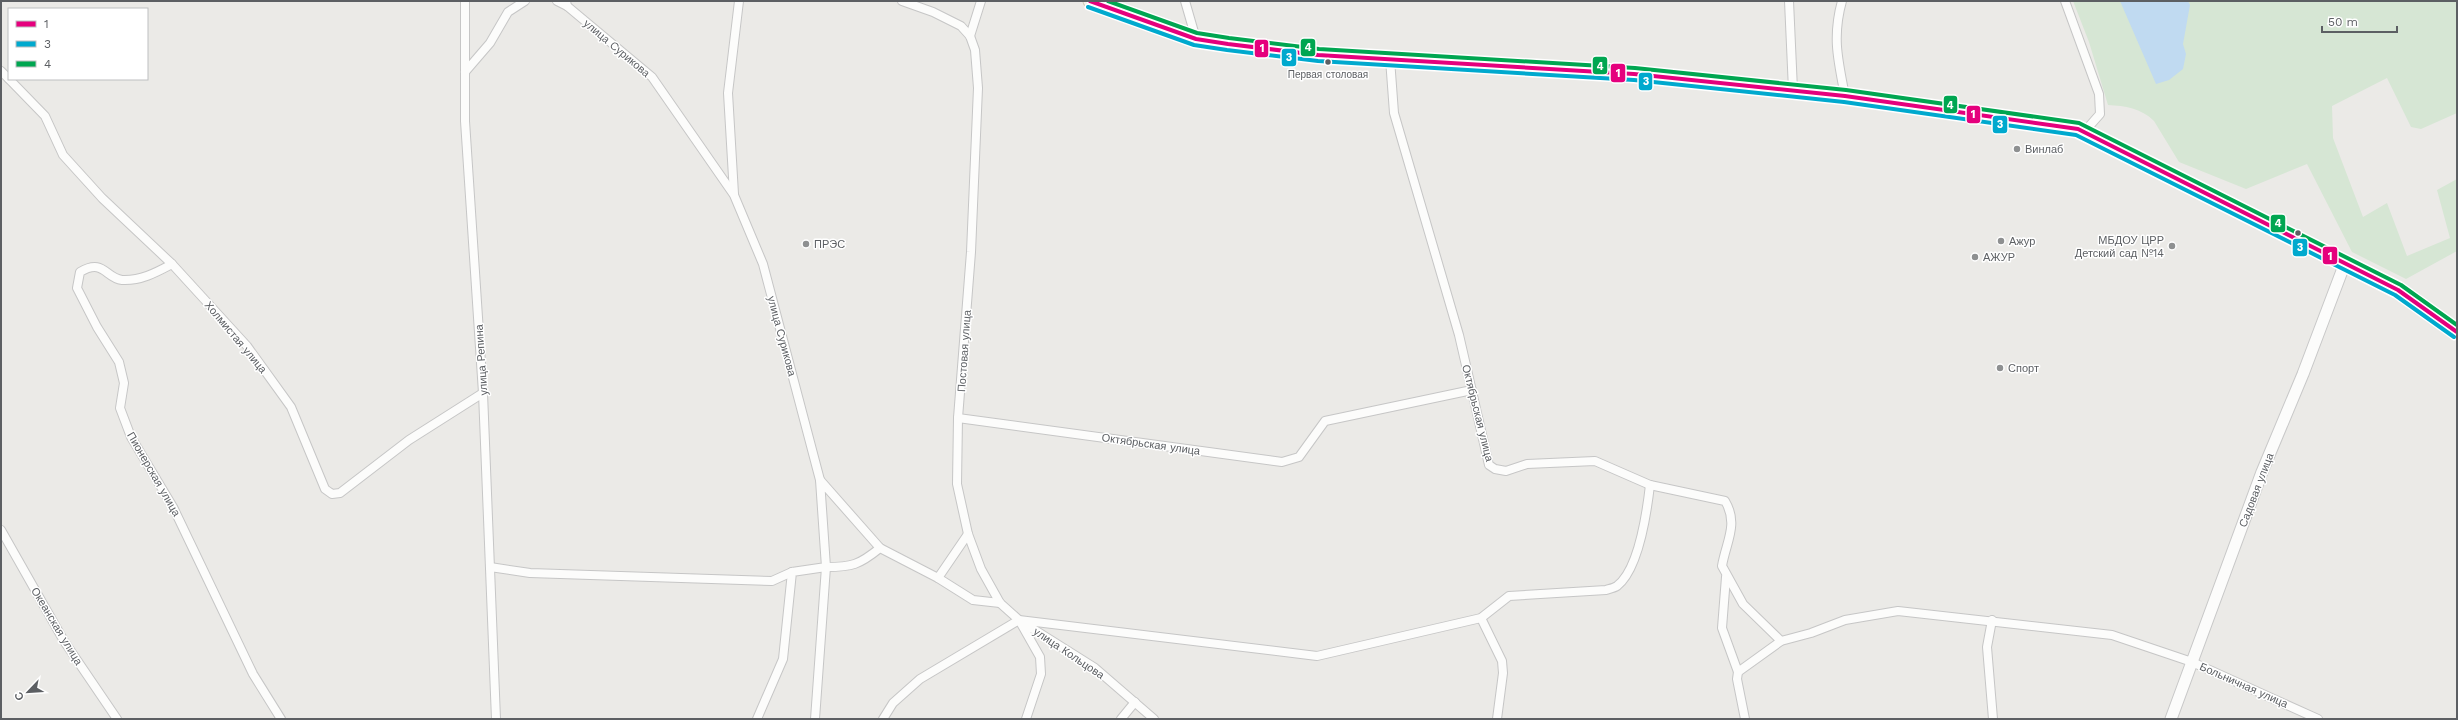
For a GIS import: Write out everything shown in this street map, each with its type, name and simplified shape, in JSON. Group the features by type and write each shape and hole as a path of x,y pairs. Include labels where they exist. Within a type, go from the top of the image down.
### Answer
{"main road":[{"path":"1090,1 1196,38 1318,55 1634,74 1845,96 2085,131 2402,292 2457,332"}],"street":[{"name":"улица Репина","path":"465,1 465,121 484,393 496,719"},
{"path":"465,72 490,43 508,12 525,1"},
{"name":"улица Сурикова","path":"557,1 567,4 652,77 734,195 763,264 820,480 826,567 815,719"},
{"name":"улица Сурикова","path":"734,195 728,93 739,1"},
{"path":"902,1 933,12 962,26 970,36"},
{"path":"970,36 981,1"},
{"path":"1185,1 1196,38"},
{"path":"1790,1 1793,90"},
{"path":"1842,1 1836,24 1837,52 1845,96"},
{"path":"2065,1 2099,94 2100,114 2085,131"},
{"name":"Постовая улица","path":"970,36 975,50 978,88 971,252 958,418 957,484 968,534 981,569 1000,603 1019,620 1040,656 1041,674 1026,719"},
{"name":"Октябрьская улица","path":"1390,59 1394,113 1459,335 1490,465 1495,469 1506,471 1527,464 1595,461 1650,485 1725,501 1731,511 1733,521 1722,566 1726,577 1743,604 1781,640"},
{"name":"Холмистая улица","path":"10,80 45,116 63,155 102,198 172,264 247,346 291,407 325,489 332,494 340,493 409,440 484,393"},
{"name":"Садовая улица","path":"2171,719 2262,472 2303,374 2345,263"},
{"name":"Пионерская улица","path":"172,264 147,277 121,280 102,268 88,267 80,272 77,288 97,327 119,362 124,383 120,408 131,437 173,507 253,674 281,719"},
{"name":"Октябрьская улица","path":"958,418 1282,462 1299,458 1325,420 1472,390"},
{"path":"820,480 880,548 938,578 973,600 1000,603"},
{"path":"883,719 893,703 920,679 1019,620 1317,656 1481,618 1509,596 1606,590 1616,587 1624,579 1633,561 1647,514 1650,485"},
{"name":"Океанская улица","path":"1,530 64,641 117,719"},
{"path":"938,578 968,534"},
{"path":"490,567 530,573 772,580 792,572 826,567 850,567 864,561 880,548"},
{"path":"757,719 783,660 792,572"},
{"path":"1726,577 1722,628 1738,672 1737,679 1745,719"},
{"name":"Больничная улица","path":"1781,640 1811,633 1845,620 1898,611 1992,620 2112,635 2192,662 2318,719"},
{"path":"1481,618 1502,661 1503,673 1497,719"},
{"name":"улица Кольцова","path":"1019,620 1095,668 1154,719"},
{"path":"1992,620 1987,647 1993,719"},
{"path":"1738,672 1781,640"},
{"path":"1121,719 1135,702"}],"green space":[{"path":"2073,1 2457,1 2457,113 2421,129 2411,127 2387,78 2332,106 2333,138 2363,217 2387,203 2407,256 2450,238 2437,190 2457,179 2457,251 2406,279 2352,252 2307,164 2246,189 2179,162 2154,121 2138,110 2108,105 2089,42"}],"water":[{"path":"2120,1 2188,1 2190,5 2183,44 2186,54 2183,69 2169,80 2156,84"}],"transit line":[{"name":"1","path":"1090,1 1196,39 1228,44 1318,55 1634,74 1845,96 2078,129 2398,290 2457,332"},
{"name":"4","path":"1108,1 1197,33 1229,38 1319,49 1635,68 1846,90 2079,123 2401,285 2457,325"},
{"name":"3","path":"1088,7 1194,45 1227,50 1318,61 1634,80 1844,102 2076,135 2395,295 2454,337"}],"place":[{"name":"Первая столовая","path":"1328,62"},
{"name":"Винлаб","path":"2017,149"},
{"name":"Ажур","path":"2001,241"},
{"name":"ПРЭС","path":"806,244"},
{"name":"МБДОУ ЦРР Детский сад №14","path":"2172,246"},
{"name":"АЖУР","path":"1975,257"},
{"name":"Спорт","path":"2000,368"}]}
